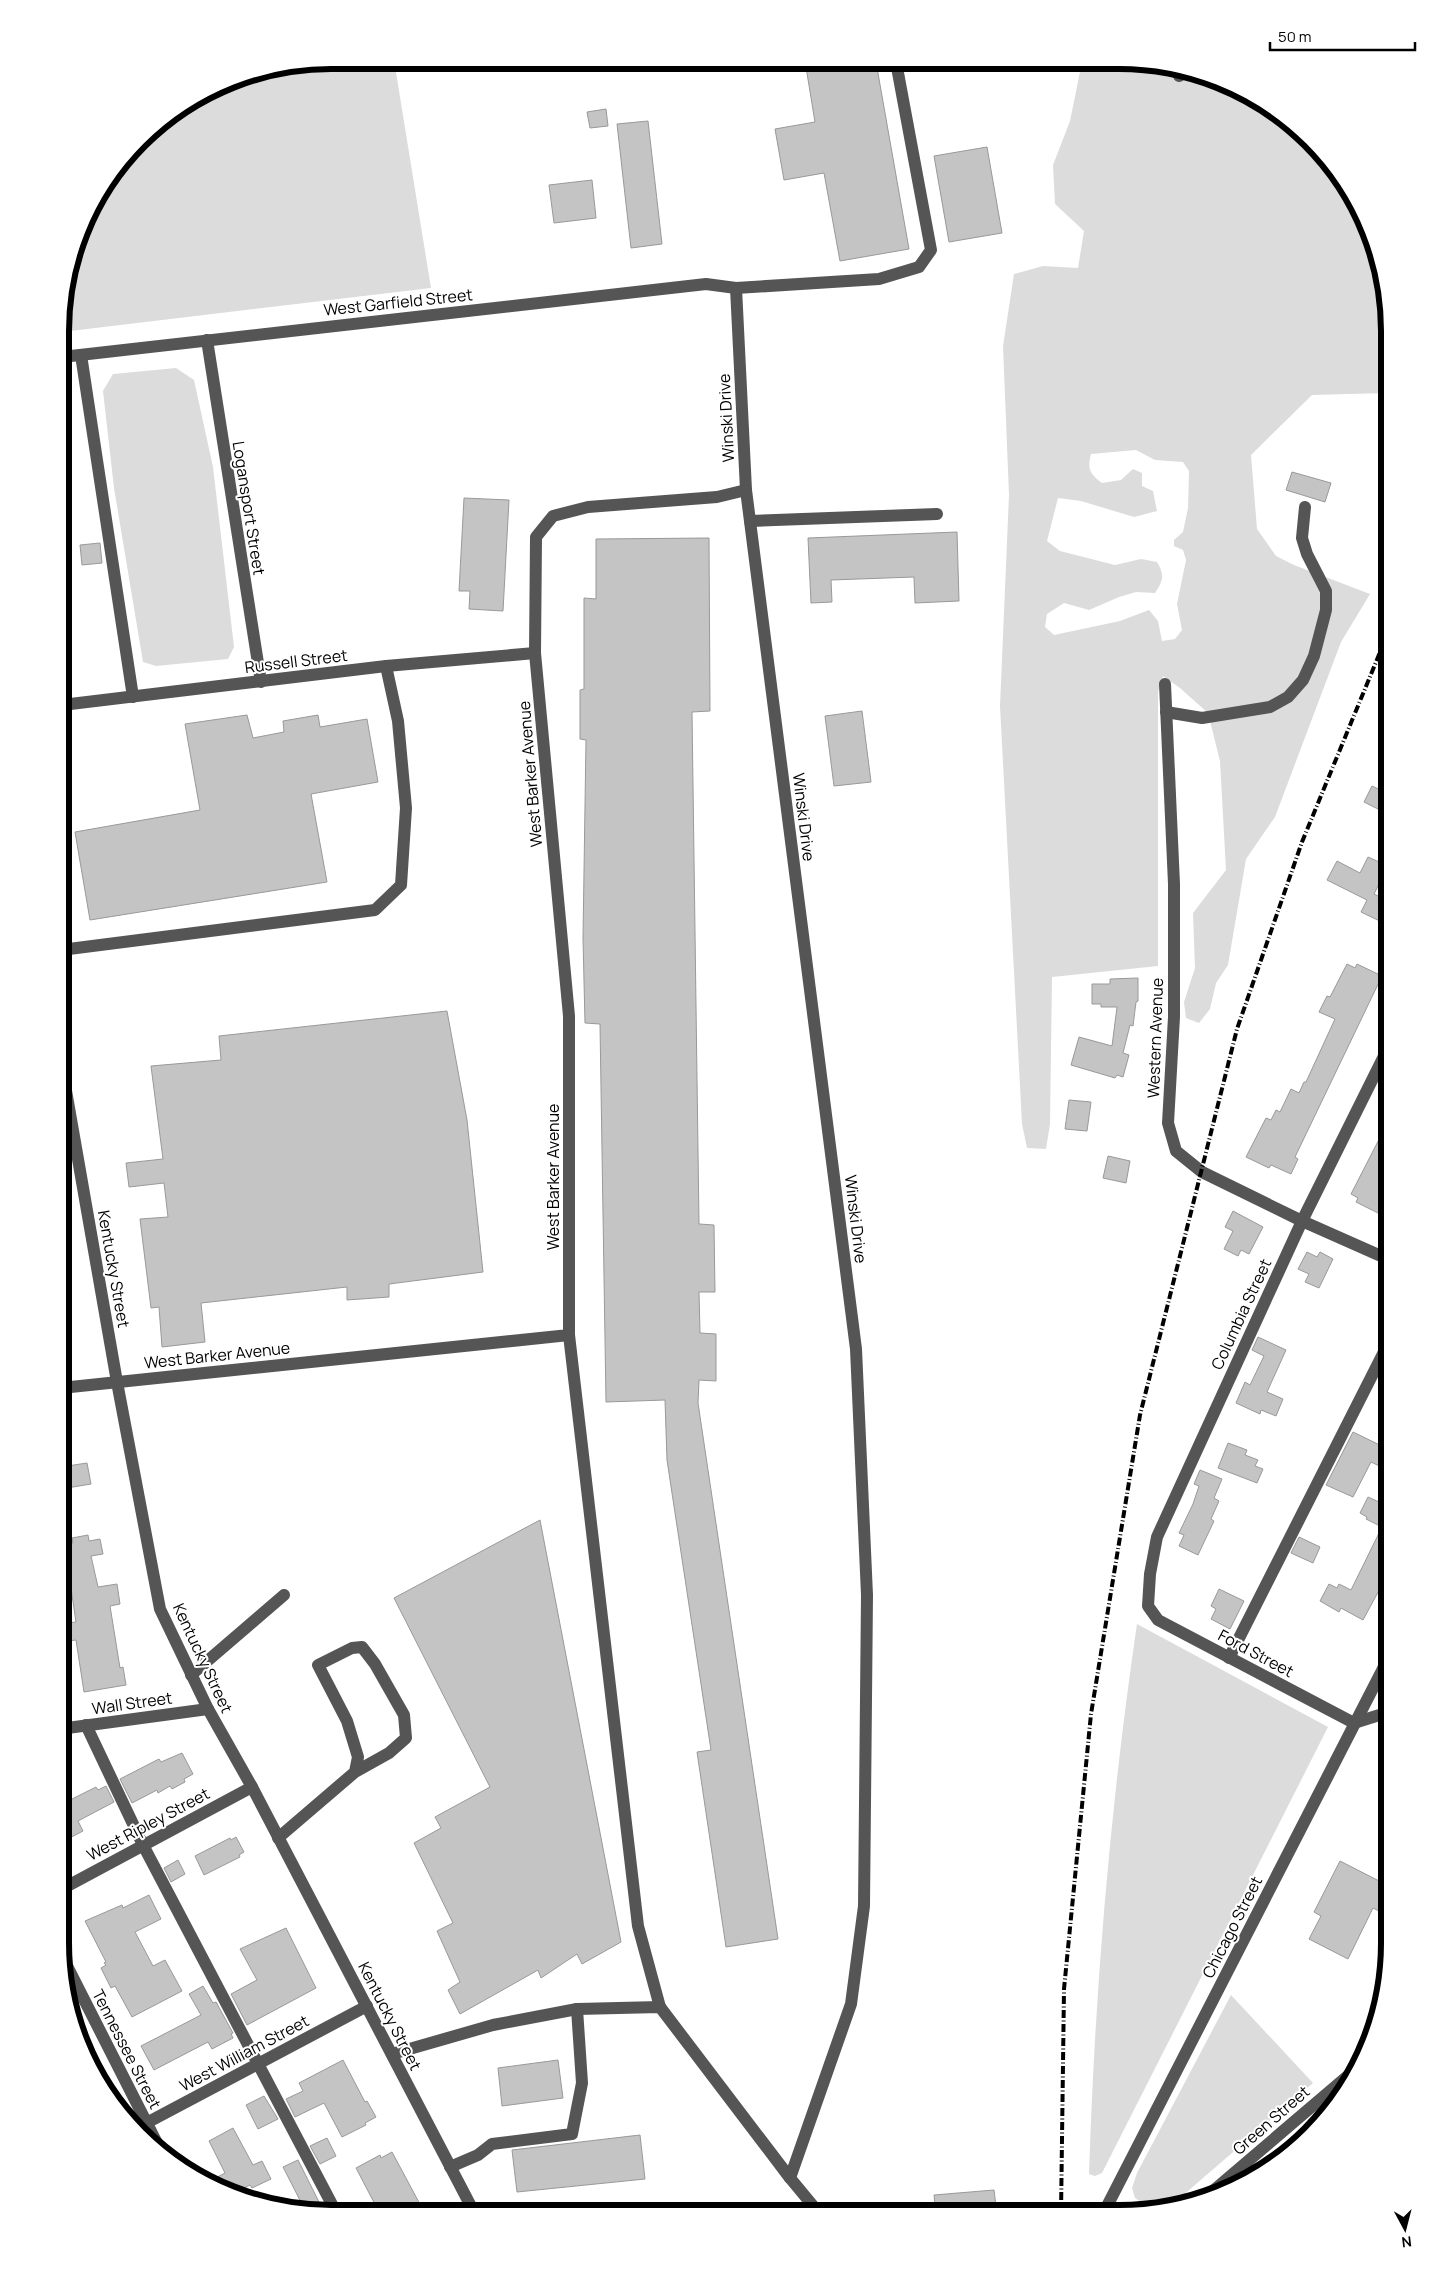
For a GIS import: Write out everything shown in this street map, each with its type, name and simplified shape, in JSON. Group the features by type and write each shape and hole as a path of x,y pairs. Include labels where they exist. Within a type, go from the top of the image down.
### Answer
{"street":[{"name":"West Garfield Street","path":"69,356 706,284 736,288 879,279 919,267 931,250 897,69"},
{"name":"Winski Drive","path":"736,288 746,490 856,1349 867,1595 864,1906 851,2004 790,2178"},
{"name":"Logansport Street","path":"206,340 261,682"},
{"path":"81,355 133,697"},
{"name":"West Barker Avenue","path":"69,1387 569,1335 569,1016 535,653 536,536 553,516 588,506 717,498 746,490"},
{"path":"1166,712 1202,718 1270,707 1288,697 1303,680 1314,656 1326,610 1326,590 1307,554 1302,538 1305,507"},
{"path":"750,521 937,514"},
{"name":"Russell Street","path":"69,704 386,666 535,653"},
{"path":"69,949 375,910 401,885 406,808 398,721 386,666"},
{"name":"Western Avenue","path":"1165,684 1174,884 1174,1017 1168,1123 1176,1151 1202,1172 1302,1222 1381,1256"},
{"name":"Columbia Street","path":"1148,1606 1150,1574 1157,1537 1302,1222 1381,1062"},
{"name":"Kentucky Street","path":"69,1108 117,1382 160,1609 208,1709 252,1787 470,2205"},
{"path":"569,1335 638,1926 660,2007 812,2205"},
{"path":"1229,1658 1381,1358"},
{"path":"191,1675 284,1595"},
{"name":"Ford Street","path":"1148,1606 1158,1620 1354,1723"},
{"path":"278,1838 355,1772 389,1753 406,1738 404,1715 375,1664 362,1647 352,1648 318,1665 347,1721 358,1757 355,1772"},
{"name":"Chicago Street","path":"1108,2205 1381,1672"},
{"name":"Wall Street","path":"69,1728 208,1709"},
{"path":"1354,1723 1381,1715"},
{"path":"86,1725 143,1845 332,2205"},
{"name":"West Ripley Street","path":"69,1885 252,1787"},
{"name":"Tennessee Street","path":"71,1974 140,2122"},
{"name":"West William Street","path":"143,2125 367,2006"},
{"path":"392,2054 492,2025 576,2008 660,2007"},
{"path":"450,2167 478,2155 492,2144 572,2134 582,2083 576,2008"},
{"name":"Green Street","path":"1219,2185 1342,2081"}],"shaded area":[{"path":"314,69 395,69 431,288 69,331 69,314 74,280 89,231 113,185 134,158 171,123 200,104 247,83 297,71"},
{"path":"1081,69 1136,69 1187,78 1235,96 1265,113 1292,134 1327,171 1346,200 1361,231 1372,263 1379,297 1381,314 1381,393 1312,395 1251,455 1257,529 1276,556 1294,565 1370,594 1341,642 1275,817 1246,859 1228,965 1216,983 1210,1009 1199,1023 1186,1018 1184,1002 1195,968 1193,913 1226,870 1220,761 1208,713 1180,688 1163,676 1158,692 1158,966 1052,977 1050,1124 1046,1149 1027,1148 1022,1124 1000,706 1009,495 1003,346 1014,274 1043,266 1078,268 1084,231 1055,204 1053,165 1070,121","holes":["1136,450 1155,460 1183,462 1189,471 1188,508 1183,532 1174,540 1174,546 1183,550 1186,560 1177,604 1182,630 1175,639 1162,641 1158,621 1149,610 1120,621 1054,635 1045,627 1047,614 1064,603 1089,610 1136,592 1155,593 1162,578 1157,562 1141,559 1115,565 1060,551 1047,541 1058,498 1081,501 1134,517 1157,511 1153,491 1142,486 1142,473 1133,469 1121,480 1102,483 1090,471 1091,454"]},
{"path":"176,368 194,380 213,467 234,647 228,659 156,666 143,662 114,488 103,391 113,374"},
{"path":"1137,1624 1328,1727 1102,2173 1095,2176 1089,2174 1095,2036 1105,1898 1119,1761"},
{"path":"1231,1995 1313,2083 1180,2198 1144,2204 1135,2198 1132,2188 1137,2173"}],"building":[{"path":"806,69 877,69 909,249 840,261 824,173 784,180 775,129 815,122"},
{"path":"606,109 608,126 590,128 587,112"},
{"path":"648,121 662,244 631,248 617,124"},
{"path":"987,147 1002,233 949,242 934,156"},
{"path":"592,180 596,218 554,223 549,185"},
{"path":"1292,472 1331,483 1325,502 1286,490"},
{"path":"464,498 509,500 503,611 469,609 470,591 459,591"},
{"path":"957,532 959,601 915,603 914,577 831,580 832,602 811,603 808,538"},
{"path":"709,538 710,711 692,712 699,1224 714,1225 715,1292 699,1292 700,1333 716,1334 716,1381 699,1380 698,1403 778,1939 726,1947 697,1752 711,1750 667,1460 665,1400 606,1402 600,1024 585,1023 583,938 586,740 580,739 580,690 584,689 584,598 596,599 596,539"},
{"path":"100,543 102,563 82,565 80,545"},
{"path":"862,711 871,782 834,786 825,716"},
{"path":"247,715 253,738 284,732 283,721 318,715 320,727 367,719 378,782 311,794 327,882 90,920 75,832 200,810 185,724"},
{"path":"1372,786 1381,790 1380,810 1364,802"},
{"path":"1368,857 1381,863 1381,880 1374,894 1381,898 1381,922 1361,912 1367,900 1327,880 1337,861 1360,873"},
{"path":"1347,964 1355,968 1357,964 1381,976 1295,1157 1298,1159 1291,1174 1271,1165 1269,1168 1246,1157 1266,1118 1271,1120 1276,1110 1280,1112 1291,1089 1299,1093 1304,1082 1306,1082 1335,1019 1319,1012 1327,996 1330,997"},
{"path":"1138,978 1138,1001 1136,1002 1133,1026 1130,1025 1123,1053 1129,1055 1123,1077 1117,1075 1115,1078 1071,1065 1079,1037 1112,1046 1117,1007 1101,1007 1101,1004 1092,1004 1092,984 1110,984 1110,979"},
{"path":"447,1011 467,1120 483,1272 389,1284 389,1297 347,1300 347,1287 201,1303 205,1342 162,1347 159,1307 151,1308 140,1219 168,1217 164,1183 129,1187 126,1163 163,1159 151,1066 221,1060 219,1036"},
{"path":"1069,1100 1091,1102 1087,1131 1065,1129"},
{"path":"1381,1136 1381,1214 1356,1202 1358,1198 1351,1194"},
{"path":"1108,1156 1130,1161 1126,1183 1103,1178"},
{"path":"1233,1211 1263,1227 1249,1254 1241,1250 1238,1256 1224,1249 1233,1231 1225,1227"},
{"path":"1307,1252 1317,1257 1320,1252 1333,1259 1319,1288 1305,1282 1309,1274 1298,1269"},
{"path":"1258,1337 1286,1350 1267,1392 1283,1399 1276,1416 1261,1410 1260,1414 1236,1403 1245,1382 1250,1385 1264,1356 1252,1350"},
{"path":"1353,1432 1381,1446 1381,1467 1371,1462 1353,1497 1326,1485"},
{"path":"1228,1443 1247,1450 1245,1455 1258,1460 1255,1466 1263,1469 1257,1483 1218,1468"},
{"path":"87,1463 91,1484 69,1488 69,1466"},
{"path":"1200,1470 1222,1479 1214,1498 1219,1501 1211,1519 1214,1521 1198,1555 1179,1546 1184,1535 1179,1533 1193,1504 1199,1486 1194,1484"},
{"path":"1368,1497 1381,1503 1381,1526 1366,1519 1367,1517 1360,1513"},
{"path":"540,1520 621,1942 582,1964 577,1954 541,1978 538,1970 460,2014 448,1990 460,1982 437,1931 453,1923 414,1843 441,1828 435,1817 490,1787 394,1598"},
{"path":"1381,1529 1381,1587 1363,1620 1341,1608 1339,1612 1320,1601 1329,1584 1337,1588 1339,1584 1351,1590"},
{"path":"88,1535 89,1541 100,1539 103,1554 91,1556 98,1587 117,1584 120,1604 110,1606 120,1668 123,1667 126,1685 84,1692 76,1640 69,1641 69,1623 76,1622 69,1575 69,1544 73,1543 72,1538"},
{"path":"1299,1537 1320,1547 1313,1563 1291,1553"},
{"path":"1219,1589 1244,1601 1230,1629 1211,1619 1216,1609 1211,1606"},
{"path":"182,1753 193,1774 184,1779 185,1782 172,1789 170,1786 158,1793 157,1790 132,1803 120,1779 159,1759 161,1762"},
{"path":"106,1786 114,1802 78,1821 83,1831 69,1838 69,1800 96,1787 98,1790"},
{"path":"236,1837 244,1852 239,1855 240,1857 204,1875 195,1856 230,1838 231,1840"},
{"path":"178,1860 185,1874 171,1882 164,1868"},
{"path":"1340,1861 1381,1882 1381,1912 1373,1908 1348,1959 1309,1939 1321,1916 1314,1912"},
{"path":"149,1895 161,1919 135,1932 153,1966 165,1960 182,1991 132,2017 115,1986 111,1988 101,1968 106,1965 104,1963 106,1962 85,1921 122,1905 123,1908"},
{"path":"286,1928 316,1988 247,2025 231,1994 257,1980 240,1949"},
{"path":"203,1986 213,2003 216,2002 233,2033 231,2034 233,2038 212,2049 208,2042 154,2070 141,2046 201,2015 189,1994"},
{"path":"343,2060 365,2102 367,2101 376,2117 365,2123 366,2125 342,2137 324,2103 295,2117 286,2099 303,2091 299,2083"},
{"path":"558,2060 563,2098 502,2106 498,2068"},
{"path":"264,2096 278,2119 258,2129 246,2105"},
{"path":"233,2128 253,2165 262,2161 271,2179 252,2188 250,2185 242,2189 215,2178 225,2173 209,2141"},
{"path":"640,2135 645,2179 517,2192 512,2150"},
{"path":"327,2138 336,2156 320,2164 310,2146"},
{"path":"392,2152 420,2205 375,2205 356,2168 380,2155 381,2158"},
{"path":"298,2160 320,2205 302,2204 283,2167"},
{"path":"994,2190 996,2205 935,2205 934,2195"}],"railway":[{"path":"1061,2205 1064,1989 1091,1714 1140,1415 1237,1029 1302,842 1381,650"}]}
